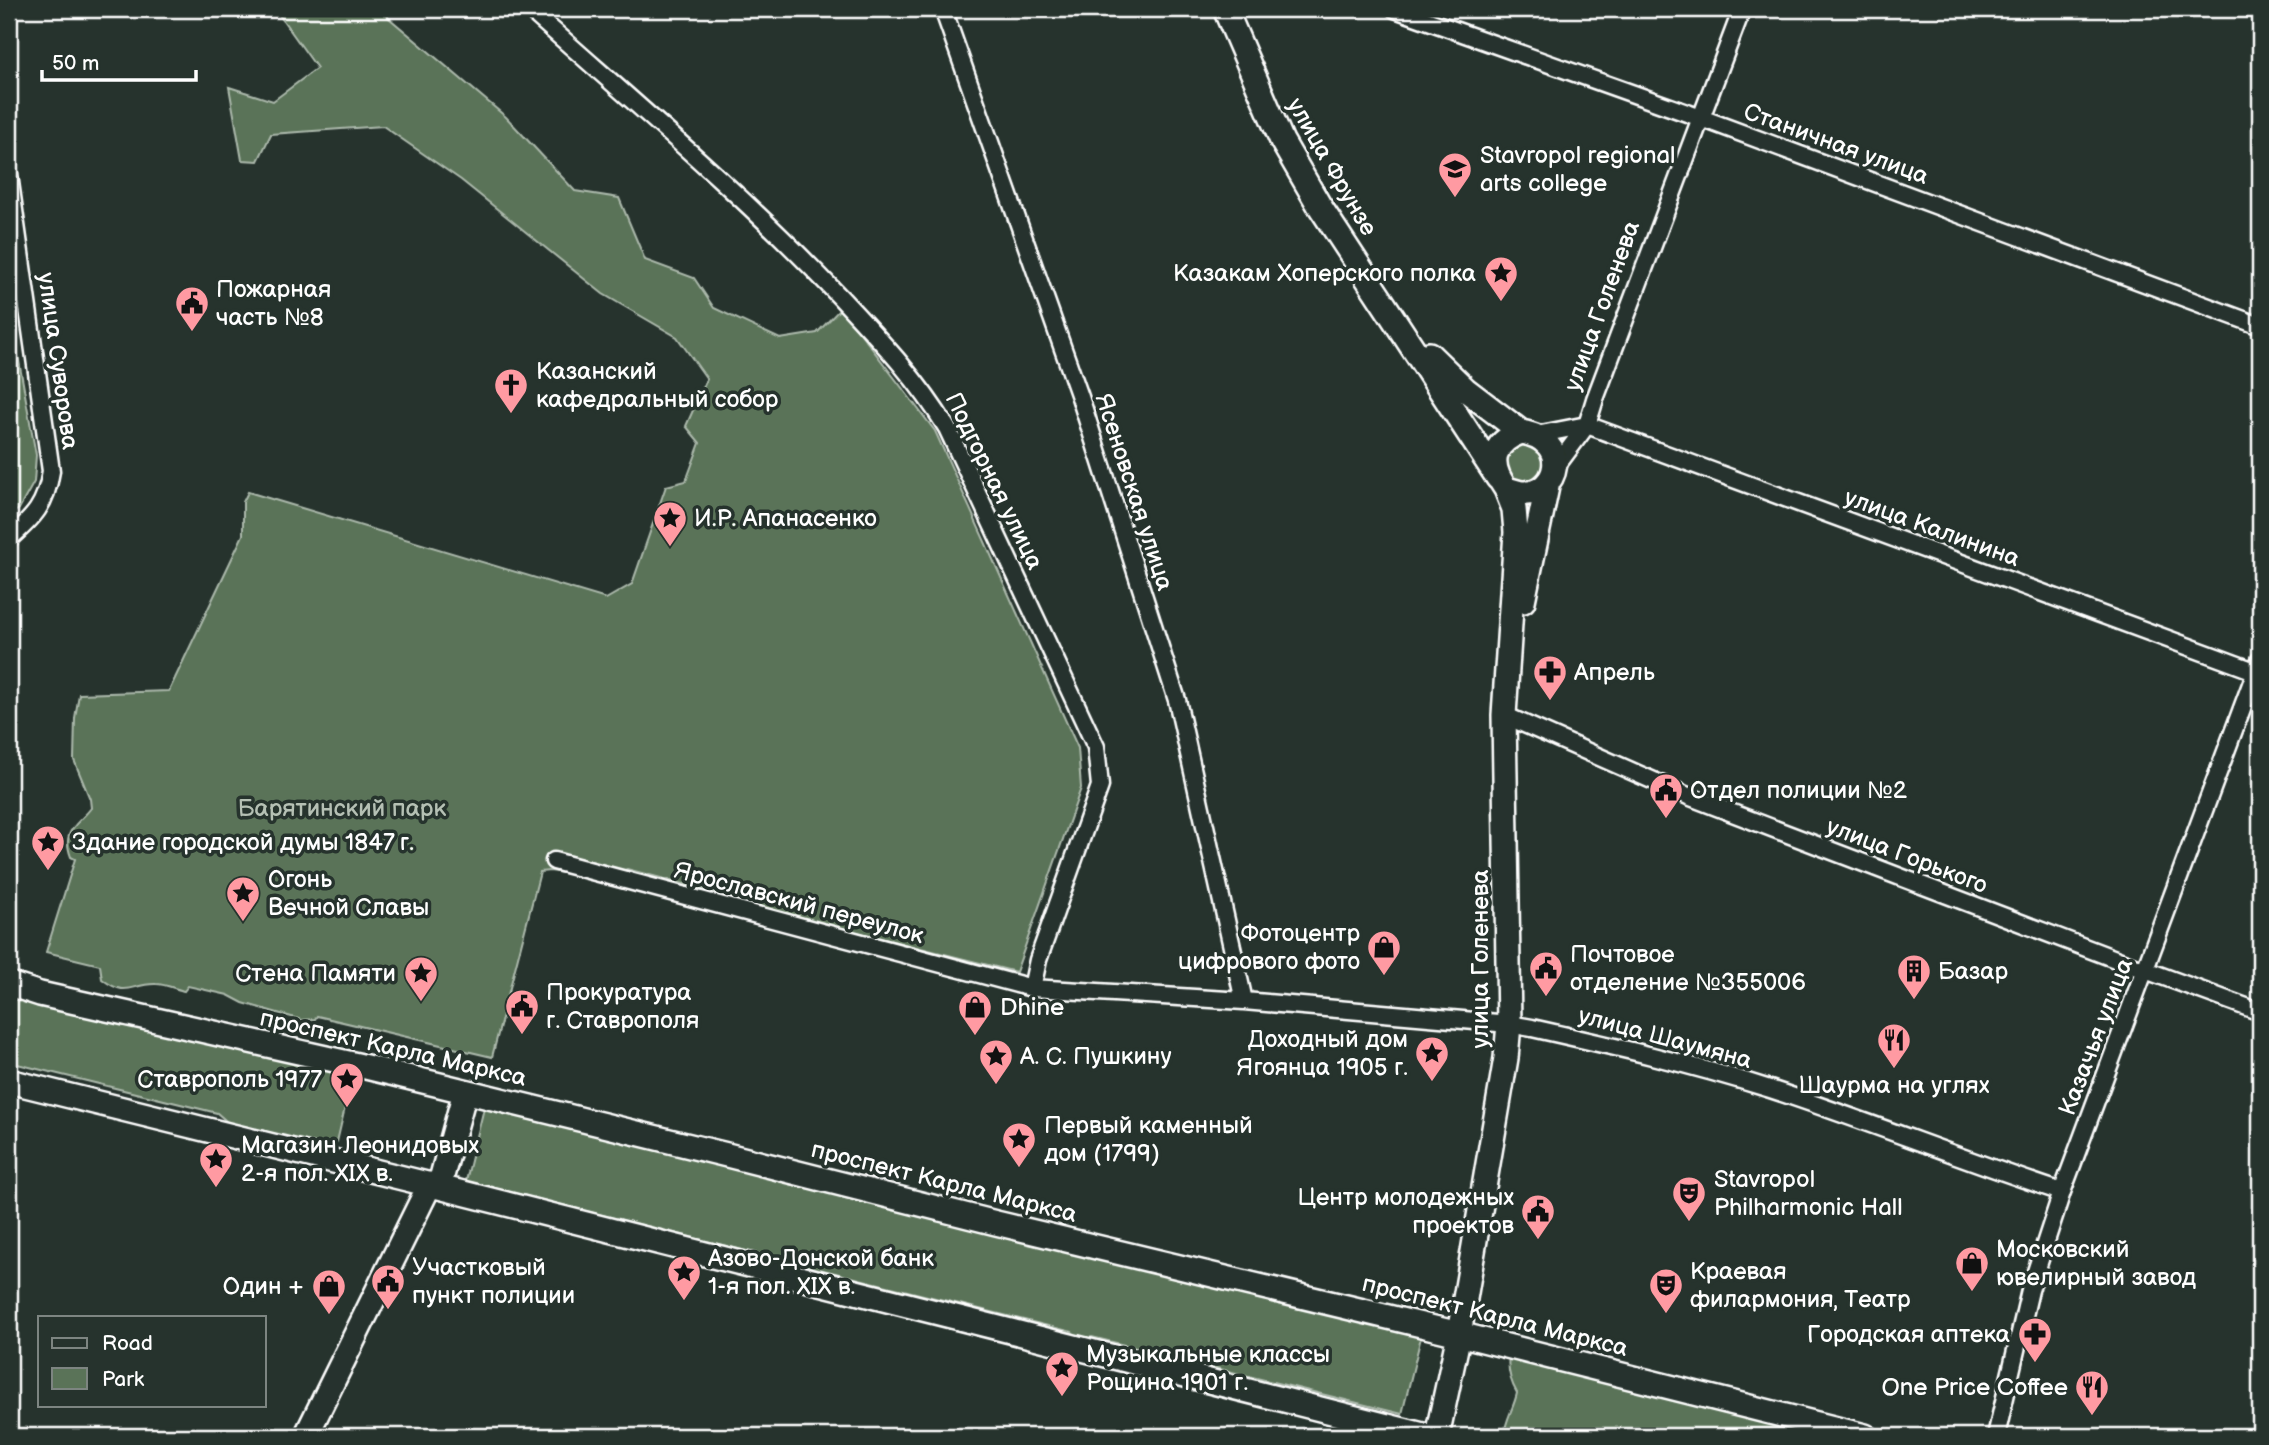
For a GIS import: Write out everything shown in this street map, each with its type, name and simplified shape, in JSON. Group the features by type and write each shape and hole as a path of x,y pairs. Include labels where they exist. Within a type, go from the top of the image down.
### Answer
{"main road":[{"name":"улица Фрунзе","path":"1225,9 1282,141 1319,205 1502,483"},
{"name":"улица Фрунзе","path":"1387,307 1437,364 1466,390 1529,434"},
{"path":"1529,434 1548,443 1554,456 1551,475 1537,491 1524,493 1502,483 1494,463 1497,449 1507,437 1529,434"},
{"name":"улица Голенева","path":"1506,686 1551,475"},
{"name":"улица Голенева","path":"1437,1436 1459,1334 1506,1058 1509,1024 1504,715 1516,532 1514,509 1502,483"},
{"name":"проспект Карла Маркса","path":"9,984 731,1156 1865,1436"},
{"path":"9,1081 434,1185 1427,1436"},
{"path":"306,1436 434,1185 465,1092"}],"street":[{"name":"Подгорная улица","path":"529,9 785,238 904,366 924,391 947,428 1096,747 1100,786 1038,960 1032,988"},
{"name":"Ясеновская улица","path":"943,9 1080,397 1177,700 1244,1001"},
{"name":"Станичная улица","path":"1395,9 1701,118 2260,326"},
{"name":"улица Голенева","path":"1551,475 1587,425 1742,9"},
{"name":"улица Суворова","path":"9,175 51,471 48,492 41,506 9,539"},
{"name":"улица Голенева","path":"1529,434 1587,425"},
{"name":"улица Калинина","path":"1587,425 2259,668"},
{"name":"Казачья улица","path":"1996,1436 2030,1290 2062,1192 2259,668"},
{"name":"улица Горького","path":"1504,715 1688,796 1705,800 1840,855 2260,1012"},
{"name":"Ярославский переулок","path":"554,861 1032,988"},
{"name":"улица Шаумяна","path":"1032,988 1244,1001 1532,1028 1691,1066 1769,1089 2062,1192"}],"green space":[{"name":"Барятинский парк","path":"275,9 382,9 389,18 506,117 575,191 619,198 645,260 694,278 714,308 780,339 817,333 841,308 935,431 1078,748 1081,788 1016,972 785,914 759,912 718,893 627,869 598,881 570,874 540,872 492,1057 317,1016 315,1019 302,1020 243,1003 228,995 188,986 184,991 156,984 129,989 118,988 102,979 100,965 46,952 75,859 71,857 68,848 69,834 91,808 74,760 75,718 79,694 169,691 243,535 243,502 248,492 606,599 632,584 666,486 686,481 700,443 686,426 707,379 677,337 603,294 461,180 383,126 271,134 258,161 242,160 229,87 273,101 317,68"},
{"path":"9,306 36,455 34,482 19,509 9,515"},
{"path":"1522,440 1543,449 1547,468 1535,482 1518,483 1504,470 1507,448"},
{"path":"9,994 353,1073 337,1142 322,1145 281,1141 264,1130 246,1130 232,1126 217,1113 9,1062"},
{"path":"485,1104 1421,1337 1402,1414 1208,1366 1200,1368 1156,1359 1149,1351 1092,1337 1087,1340 1072,1332 466,1181"},
{"path":"1510,1350 1643,1373 1652,1395 1820,1436 1504,1436 1517,1393 1509,1372"}],"place":[{"name":"Stavropol regional arts college","path":"1455,199"},
{"name":"Казакам Хоперского полка","path":"1501,303"},
{"name":"Пожарная часть №8","path":"192,333"},
{"name":"Казанский кафедральный собор","path":"511,415"},
{"name":"И.Р. Апанасенко","path":"670,548"},
{"name":"Апрель","path":"1550,702"},
{"name":"Отдел полиции №2","path":"1666,820"},
{"name":"Здание городской думы 1847 г.","path":"48,872"},
{"name":"Огонь Вечной Славы","path":"243,923"},
{"name":"Фотоцентр цифрового фото","path":"1384,977"},
{"name":"Почтовое отделение №355006","path":"1546,998"},
{"name":"Базар","path":"1914,1001"},
{"name":"Стена Памяти","path":"421,1003"},
{"name":"Прокуратура г. Ставрополя","path":"522,1036"},
{"name":"Dhine","path":"975,1037"},
{"name":"Шаурма на углях","path":"1894,1070"},
{"name":"Доходный дом Ягоянца 1905 г.","path":"1432,1083"},
{"name":"А. С. Пушкину","path":"996,1086"},
{"name":"Ставрополь 1977","path":"347,1109"},
{"name":"Первый каменный дом (1799)","path":"1019,1169"},
{"name":"Магазин Леонидовых 2-я пол. XIX в.","path":"216,1189"},
{"name":"Stavropol Philharmonic Hall","path":"1689,1223"},
{"name":"Центр молодежных проектов","path":"1538,1241"},
{"name":"Московский ювелирный завод","path":"1972,1293"},
{"name":"Азово-Донской банк 1-я пол. XIX в.","path":"684,1302"},
{"name":"Участковый пункт полиции","path":"388,1311"},
{"name":"Краевая филармония, Театр","path":"1666,1315"},
{"name":"Один +","path":"329,1316"},
{"name":"Городская аптека","path":"2035,1364"},
{"name":"Музыкальные классы Рощина 1901 г.","path":"1062,1398"},
{"name":"One Price Coffee","path":"2092,1417"}]}
